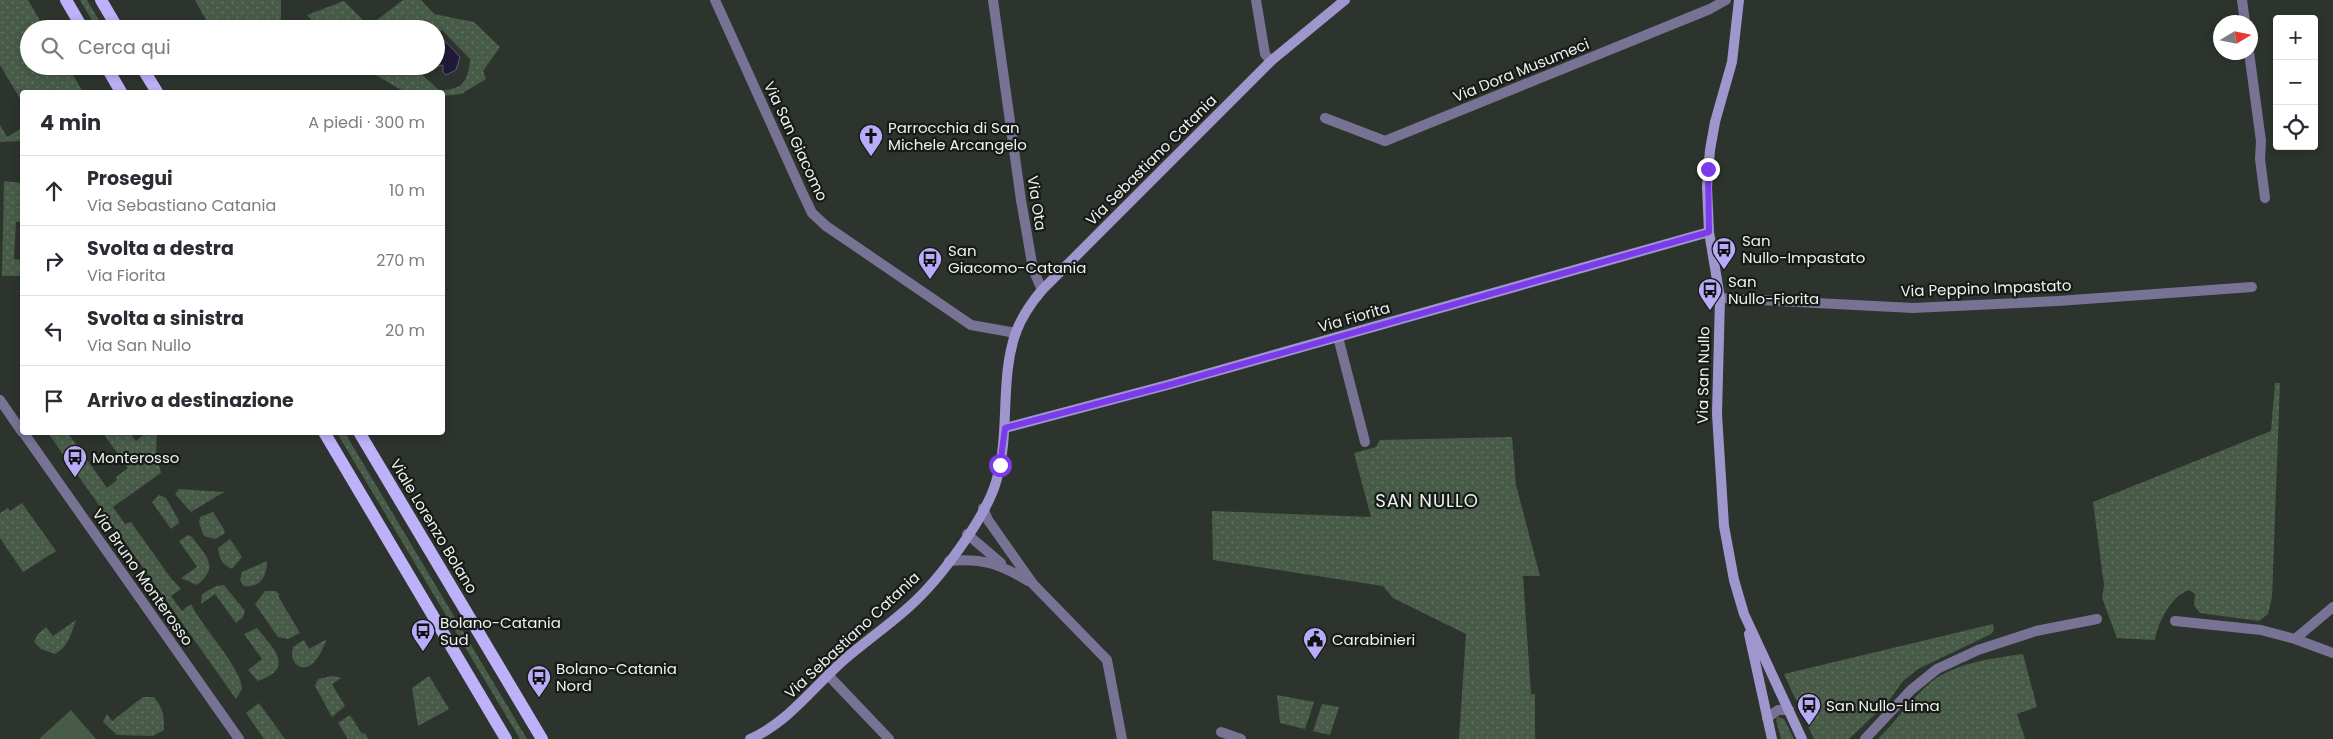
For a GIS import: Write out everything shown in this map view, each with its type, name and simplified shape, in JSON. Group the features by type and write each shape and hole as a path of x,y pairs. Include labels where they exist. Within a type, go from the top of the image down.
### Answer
{"main road":[{"path":"66,0 78,20"},
{"path":"101,0 113,20"},
{"name":"Via Sebastiano Catania","path":"750,739 766,732 781,722 828,675 911,605 968,534 996,484 1005,428 1010,360 1016,333 1030,305 1042,290 1271,61 1345,0"},
{"name":"Via San Nullo","path":"1739,0 1732,62 1715,122 1710,150 1707,187 1709,232 1720,298 1717,414 1724,526 1734,580 1744,614 1802,739"},
{"path":"111,75 120,90"},
{"path":"146,75 155,90"},
{"name":"Via Fiorita","path":"1005,428 1338,337 1709,232"},
{"path":"326,435 506,739"},
{"name":"Viale Lorenzo Bolano","path":"362,435 542,739"},
{"path":"1744,614 1772,739"}],"street":[{"name":"Via San Giacomo","path":"715,0 802,192 818,220 971,325 1016,333"},
{"name":"Via Ota","path":"993,0 1021,200 1033,268 1042,290"},
{"path":"1256,0 1265,54 1271,61"},
{"name":"Via Dora Musumeci","path":"1325,118 1385,141 1710,9 1726,0"},
{"path":"2242,0 2244,15"},
{"path":"2250,60 2261,141 2260,159 2265,198"},
{"name":"Via Peppino Impastato","path":"1720,298 1913,308 2058,301 2252,286"},
{"path":"1338,337 1365,442"},
{"name":"Via Bruno Monterosso","path":"0,400 20,428"},
{"name":"Via Bruno Monterosso","path":"25,435 239,739"},
{"path":"984,508 988,520 1033,584 1107,660 1122,739"},
{"path":"968,534 1005,567 1033,584"},
{"path":"949,560 989,562 1005,567"},
{"path":"2295,639 2333,607"},
{"path":"1865,739 1911,690 1936,669 1978,650 2036,631 2097,619"},
{"path":"2175,621 2261,630 2295,639 2333,653"},
{"path":"828,675 889,739"},
{"path":"1767,718 1778,710 1789,710"},
{"path":"1221,732 1241,739"}],"green space":[{"path":"0,0 28,0 40,20 20,20 20,75 73,75 82,90 20,90 20,99 0,65"},
{"path":"80,0 87,0 99,20 92,20"},
{"path":"195,0 281,0 281,20 206,20"},
{"path":"403,0 421,0 434,14 474,22 500,47 483,71 486,79 461,94 445,96 445,90 453,89 462,84 468,74 470,59 445,33 445,20 377,20"},
{"path":"344,1 363,20 311,20 307,15"},
{"path":"376,75 422,75 439,90 402,90"},
{"path":"0,125 7,137 20,129 20,141 0,142"},
{"path":"4,181 20,183 20,222 16,222 14,259 20,260 20,276 2,276"},
{"path":"2275,383 2280,383 2272,597 2268,614 2259,621 2200,613 2194,605 2195,594 2189,590 2182,593 2166,610 2155,640 2117,638 2102,598 2104,585 2093,502 2271,431"},
{"path":"49,435 69,435 107,488 117,480 116,477 128,468 104,435 132,435 136,441 143,435 157,435 156,452 161,473 113,507 125,524 131,522 170,577 181,589 171,596 182,611 191,604 228,659 240,680 242,689 236,699"},
{"path":"338,435 346,435 527,739 520,739"},
{"path":"1512,437 1516,485 1540,576 1523,576 1531,694 1535,694 1535,739 1459,739 1466,634 1393,598 1383,586 1213,560 1212,511 1371,517 1354,453 1376,447 1380,440"},
{"path":"179,489 224,492 191,512 175,494"},
{"path":"159,495 166,498 178,519 179,523 171,529 152,502"},
{"path":"22,503 56,551 23,572 0,538 0,513 8,508 10,511"},
{"path":"213,512 225,531 224,534 215,539 204,536 199,523 200,517"},
{"path":"188,535 191,536 208,560 208,572 197,585 181,578 197,567 179,541"},
{"path":"230,539 242,557 232,569 222,561 218,548"},
{"path":"267,561 266,572 262,580 254,585 244,586 240,580 242,572"},
{"path":"224,585 245,611 243,617 236,623 215,594 201,604 202,594 216,586"},
{"path":"265,591 275,591 280,595 278,596 300,633 288,639 278,637 255,604"},
{"path":"76,620 66,644 55,654 41,649 34,642 38,634 46,627 53,636"},
{"path":"1993,624 1994,630 1991,634 1918,669 1903,681 1888,702 1849,739 1814,739 1784,674"},
{"path":"257,628 274,650 279,664 270,676 258,681 248,670 262,659 244,634"},
{"path":"327,639 319,656 310,666 301,667 294,662 292,656 293,647 304,640 309,649"},
{"path":"2023,654 2037,707 2017,714 2025,739 1878,739 1931,682 1951,670 1975,662"},
{"path":"333,676 341,678 332,684 345,706 332,717 315,686 318,679"},
{"path":"429,676 449,709 418,726 412,688"},
{"path":"1277,695 1314,702 1305,729 1280,723"},
{"path":"143,697 154,697 157,701 164,720 164,730 153,736 117,735 103,722 107,714 112,721"},
{"path":"259,703 285,739 264,739 246,713"},
{"path":"1322,704 1339,707 1330,735 1313,731"},
{"path":"71,710 96,739 39,739"},
{"path":"350,715 362,734 365,733 368,739 348,739 338,723"},
{"path":"1778,717 1784,719 1794,739 1781,739 1776,720"}],"shaded area":[{"path":"445,41 460,57 456,70 446,75"}],"place":[{"name":"Parrocchia di San Michele Arcangelo","path":"871,157"},
{"name":"San Nullo-Impastato","path":"1724,270"},
{"name":"San Giacomo-Catania","path":"930,280"},
{"name":"San Nullo-Fiorita","path":"1710,311"},
{"name":"Monterosso","path":"75,478"},
{"name":"Bolano-Catania Sud","path":"423,652"},
{"name":"Carabinieri","path":"1315,660"},
{"name":"Bolano-Catania Nord","path":"539,698"},
{"name":"San Nullo-Lima","path":"1809,726"}],"district":[{"name":"SAN NULLO","path":"1427,500"}],"route":[{"path":"1000,465 1005,428 1172,384 1709,232 1708,169"}]}
